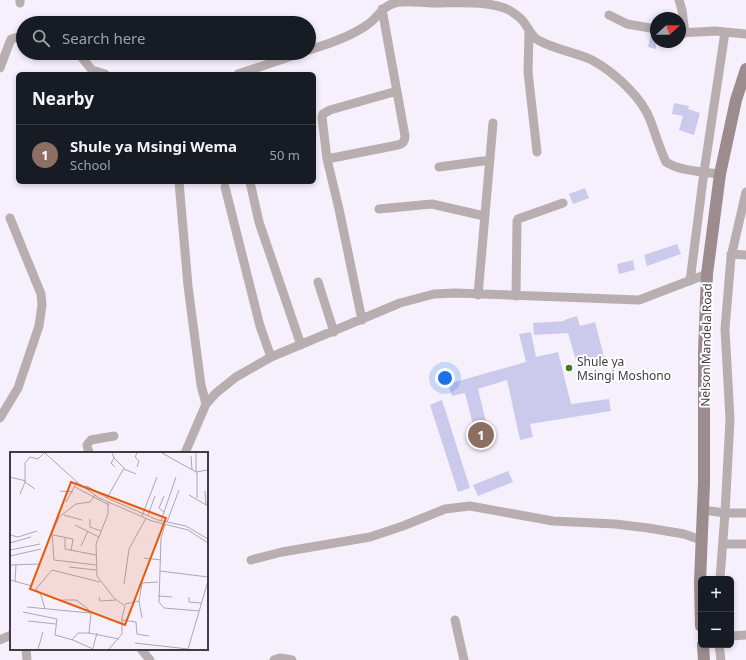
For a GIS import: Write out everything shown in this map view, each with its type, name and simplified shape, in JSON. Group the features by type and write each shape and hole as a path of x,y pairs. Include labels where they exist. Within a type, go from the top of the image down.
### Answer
{"main road":[{"name":"Nelson Mandela Road","path":"701,612 701,540 705,461 704,352 708,274 715,205 720,174 729,130 742,94 746,69"},
{"path":"703,648 704,660"}],"street":[{"path":"679,0 682,12"},
{"path":"316,48 327,45 359,30 373,20 382,9 393,3 491,4 501,6 523,21 529,32 537,40 591,60 614,74 633,94 647,112 666,162 671,166 720,174"},
{"path":"327,159 398,145 403,142 405,136 382,9"},
{"path":"609,15 627,24 650,28"},
{"path":"686,33 715,31 746,34"},
{"path":"529,32 528,72 537,152"},
{"path":"690,281 704,172 725,32"},
{"path":"0,68 11,39 16,38"},
{"path":"84,60 92,70 98,72"},
{"path":"244,72 280,60"},
{"path":"362,320 327,159 323,114 330,110 397,90"},
{"path":"478,295 493,123"},
{"path":"439,166 490,160"},
{"path":"179,184 188,286 201,385 206,404"},
{"path":"250,184 259,222 300,345"},
{"path":"225,187 260,326 271,357"},
{"path":"720,576 726,513 730,419 726,329 732,254 746,192"},
{"path":"516,296 518,219 563,203"},
{"path":"379,209 432,204 443,205 456,210 484,216"},
{"path":"0,418 18,388 39,326 42,305 41,294 10,218"},
{"path":"732,254 746,255"},
{"path":"185,452 206,404 216,393 236,377 271,357 334,332 400,303 434,294 455,293 638,300 708,274"},
{"path":"318,282 334,332"},
{"path":"88,452 87,445 91,440 114,436"},
{"path":"251,560 282,552 370,537 403,526 445,509 470,506 553,521 615,524 648,528 684,534 701,540"},
{"path":"703,510 726,513 746,513"},
{"path":"722,544 746,544"},
{"path":"454,620 464,660"},
{"path":"0,640 10,635"},
{"path":"734,636 746,635"},
{"path":"720,648 721,660"},
{"path":"26,650 27,660"},
{"path":"142,650 150,660"},
{"path":"274,660 280,658 292,660"}],"building":[{"path":"674,103 689,106 688,109 700,113 694,135 679,130 683,116 672,114"},
{"path":"585,188 589,198 573,204 569,194"},
{"path":"677,244 681,254 647,266 644,255"},
{"path":"633,260 635,270 619,274 617,264"},
{"path":"577,316 580,326 595,322 605,361 593,364 591,360 577,364 568,333 534,335 533,323 565,321 564,320"},
{"path":"531,332 536,357 558,352 571,404 609,399 611,411 530,424 533,437 520,440 507,380 478,389 486,422 473,425 465,393 452,396 448,384 526,362 519,334"},
{"path":"442,400 470,488 458,492 430,405"},
{"path":"508,471 513,482 478,496 473,485"}],"place":[{"name":"Shule ya Msingi Moshono","path":"569,368"},
{"name":"Shule ya Msingi Wema","path":"481,435"}]}
